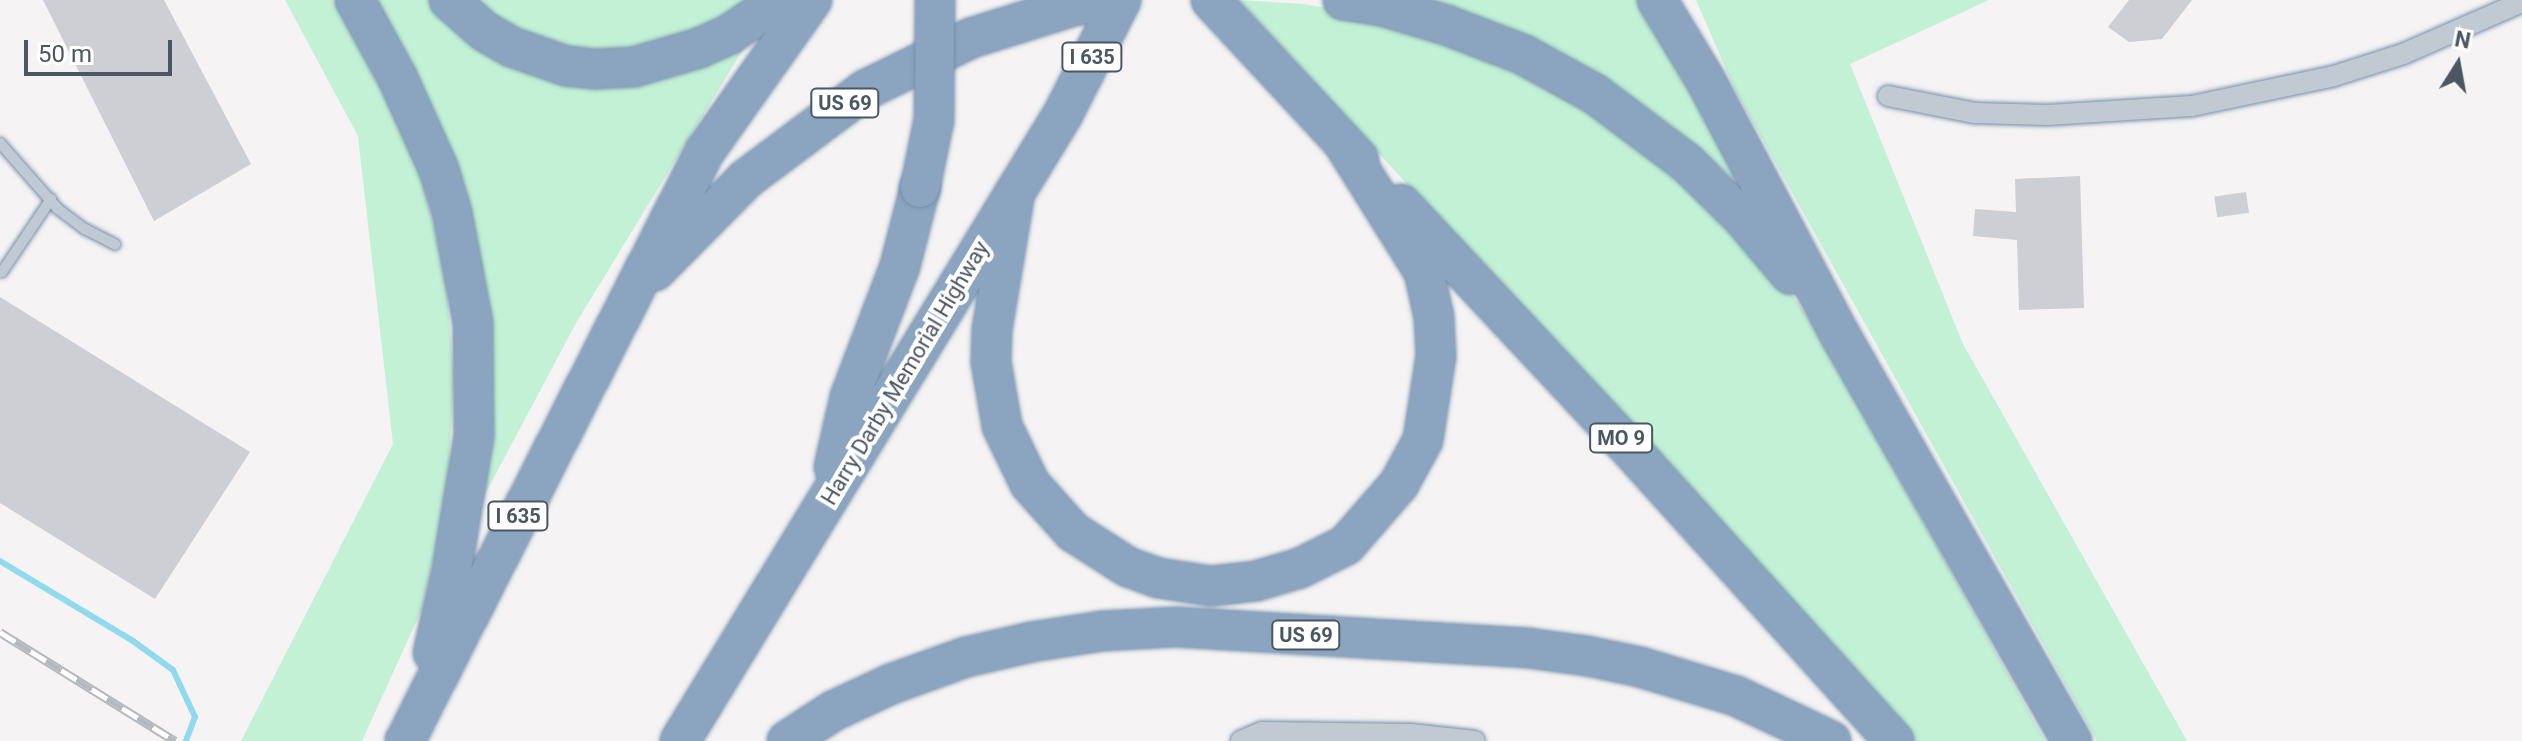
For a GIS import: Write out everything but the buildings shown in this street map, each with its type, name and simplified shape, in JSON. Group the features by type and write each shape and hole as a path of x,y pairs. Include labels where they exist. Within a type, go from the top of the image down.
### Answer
{"highway":[{"path":"355,0 398,79 439,170 455,226 473,323 476,391 470,461 452,569 421,707"},
{"path":"449,0 484,31 537,58 566,66 618,69 699,48 730,34 780,0"},
{"name":"I 635","path":"405,741 705,151 812,0"},
{"path":"826,501 850,397 900,266 920,188 934,120 935,0"},
{"name":"US 69","path":"632,292 746,179 865,90 971,38 1073,6 1109,0"},
{"name":"Harry Darby Memorial Highway","path":"680,741 1063,114 1121,0"},
{"name":"MO 9","path":"1211,0 1624,442 1894,741"},
{"path":"1343,0 1382,6 1446,25 1524,55 1595,94 1687,163 1742,217 1840,335"},
{"path":"1657,0 1706,81 1840,335 2072,741"},
{"path":"1679,0 1706,81"},
{"path":"1015,192 992,330 991,362 1002,426 1030,484 1073,532 1128,567 1158,578 1211,586 1256,581 1300,568 1346,545 1399,484 1423,440 1436,356 1434,317 1424,272 1342,141"},
{"name":"US 69","path":"787,741 833,711 966,657 1031,642 1102,631 1176,627 1528,648 1587,656 1665,673 1736,696 1831,741"}],"street":[{"path":"1888,96 1975,113 2048,115 2192,106 2334,76 2403,54 2522,2"},
{"path":"1241,741 1262,732 1410,734 1475,741"}],"lane":[{"path":"1,148 85,229 115,244"},
{"path":"2,272 51,199"}],"green space":[{"path":"285,0 339,0 418,163 445,274 454,376 447,496 422,609 362,741 241,741 393,444 358,136"},
{"path":"368,0 431,0 513,66 747,43 576,323 473,517 485,359"},
{"path":"466,0 759,0 666,50 560,52"},
{"path":"1239,0 1304,4 1361,14 1457,41 1635,133 1787,287 1817,331 2045,741 1915,741"},
{"path":"1411,0 1639,0 1738,171 1734,179 1666,122 1617,91"},
{"path":"1696,0 1989,0 1850,64 1963,344 2187,741 2097,741 1735,90"}],"waterway":[{"path":"0,561 133,641 173,670 195,717 186,741"}],"railway":[{"path":"0,632 175,741"}]}
